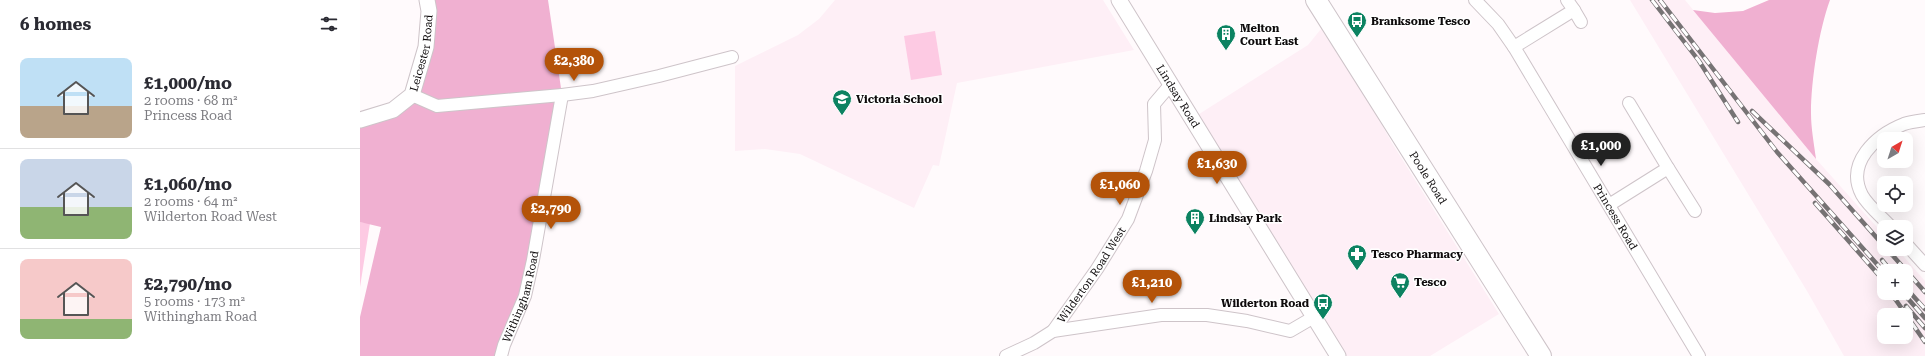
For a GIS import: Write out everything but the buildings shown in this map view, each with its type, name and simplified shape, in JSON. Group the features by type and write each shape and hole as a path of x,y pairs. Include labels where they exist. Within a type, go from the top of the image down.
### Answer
{"highway":[{"name":"Poole Road","path":"1316,0 1541,356"}],"street":[{"name":"Leicester Road","path":"360,120 393,110 412,95 426,47 429,11 427,0"},
{"name":"Lindsay Road","path":"1120,0 1338,356"},
{"name":"Princess Road","path":"1475,0 1498,24 1514,47 1699,356"},
{"path":"1514,47 1570,5 1581,22"},
{"path":"412,95 437,106 562,95 593,91 715,64 732,57"},
{"name":"Wilderton Road West","path":"1053,331 1128,220 1156,140 1154,104 1171,84"},
{"name":"Withingham Road","path":"502,356 504,345 525,296 532,267 552,162 562,95"},
{"path":"1629,103 1695,212"},
{"path":"1885,220 1862,195 1857,178 1860,158 1880,136 1904,124 1925,120"},
{"path":"1609,205 1668,168"},
{"path":"1913,252 1925,265"},
{"path":"1006,356 1034,343 1053,331 1161,315 1207,315 1247,321 1290,331 1314,317"}],"shaded area":[{"path":"427,0 548,0 562,95 533,260 501,356 360,356 360,317 381,227 360,222 360,120 412,95"},
{"name":"Victoria School","path":"835,0 1103,0 1134,50 957,83 939,166 933,165 914,208 800,154 765,149 735,151 735,66 798,35 819,19"},
{"path":"1630,0 1685,0 1816,159 1877,227 1877,256 1903,256 1910,264 1877,264 1877,300 1913,300 1913,267 1925,281 1925,356 1844,356 1807,291"},
{"path":"1769,0 1830,0 1819,40 1812,86 1811,119 1816,159 1693,10 1715,13 1743,11"},
{"path":"1321,29 1368,100 1392,143 1499,314 1430,356 1342,356 1196,116 1308,45"},
{"path":"935,31 942,75 911,80 904,36"},
{"path":"360,222 370,223 360,287"}],"railway":[{"path":"1652,0 1699,61 1738,122"},
{"path":"1660,0 1777,152 1877,264"},
{"path":"1752,111 1829,184 1877,238"},
{"path":"1815,203 1877,273"},
{"path":"1893,256 1925,292"},
{"path":"1882,260 1885,264"},
{"path":"1913,296 1925,309"},
{"path":"1896,300 1925,342"},
{"path":"1909,300 1925,318"},
{"path":"1906,306 1925,328"}],"place":[{"name":"Branksome Tesco","path":"1357,38"},
{"name":"Melton Court East","path":"1226,51"},
{"name":"Victoria School","path":"842,116"},
{"name":"Lindsay Park","path":"1195,235"},
{"name":"Tesco Pharmacy","path":"1357,271"},
{"name":"Tesco","path":"1400,299"},
{"name":"Wilderton Road","path":"1323,320"}]}
